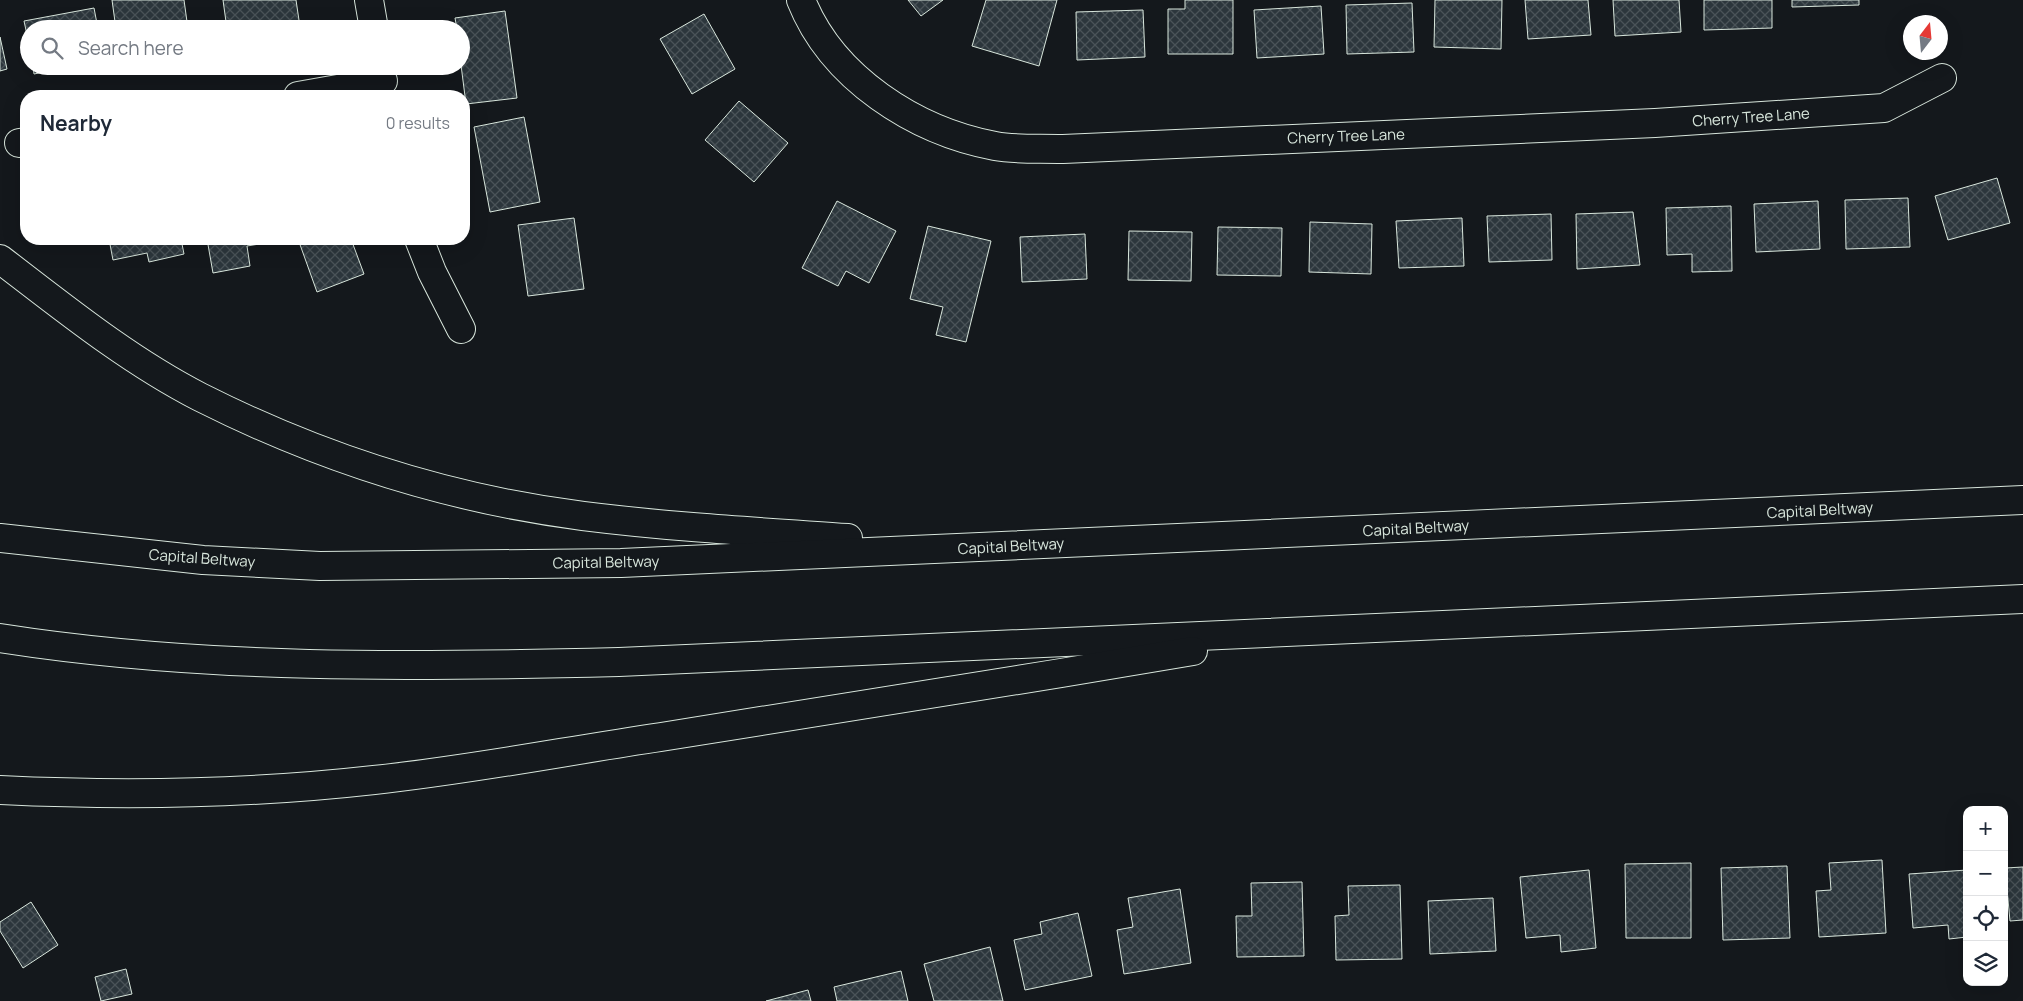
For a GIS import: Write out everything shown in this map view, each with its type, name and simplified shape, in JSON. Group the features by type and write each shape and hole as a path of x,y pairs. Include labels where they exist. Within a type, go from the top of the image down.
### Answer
{"main road":[{"path":"370,0 373,20"},
{"name":"Cherry Tree Lane","path":"801,0 828,47 860,82 894,108 942,132 996,146 1063,149 1655,123 1884,108 1942,78"},
{"path":"332,90 383,81"},
{"path":"422,245 432,272 461,329"},
{"path":"0,259 109,341 198,396 278,433 361,465 434,486 583,516 974,547"},
{"name":"Capital Beltway","path":"0,538 202,560 320,566 621,563 2023,500"},
{"path":"0,638 37,644 204,659 428,667 618,662 2023,599"},
{"path":"0,790 81,794 170,794 273,790 376,780 916,697 1314,631"}],"building":[{"path":"112,0 184,0 187,20 115,20"},
{"path":"223,0 296,0 299,20 226,20"},
{"path":"908,0 943,0 921,16"},
{"path":"986,0 1057,0 1039,66 972,46"},
{"path":"1185,0 1233,0 1233,54 1168,54 1168,9 1185,9"},
{"path":"1435,0 1502,0 1501,49 1434,47"},
{"path":"1525,0 1588,0 1591,35 1528,39"},
{"path":"1613,0 1679,0 1681,32 1615,36"},
{"path":"1704,0 1772,0 1772,28 1704,30"},
{"path":"1792,0 1859,0 1859,5 1792,7"},
{"path":"1412,3 1414,52 1347,54 1346,5"},
{"path":"1321,6 1324,54 1257,58 1254,10"},
{"path":"94,8 96,20 29,20"},
{"path":"1143,10 1145,57 1077,60 1076,12"},
{"path":"505,11 517,98 470,104 470,90 464,90 462,75 470,75 470,20 455,20 455,18"},
{"path":"704,14 735,69 692,94 660,39"},
{"path":"0,37 7,69 0,71"},
{"path":"739,101 788,143 754,182 705,140"},
{"path":"524,117 540,202 490,212 474,127"},
{"path":"1997,178 2010,223 1948,240 1935,196"},
{"path":"1908,198 1910,247 1846,249 1845,200"},
{"path":"837,201 896,231 869,283 846,271 838,286 802,268"},
{"path":"1818,201 1820,249 1756,252 1754,204"},
{"path":"1731,206 1732,271 1692,272 1692,254 1667,255 1666,208"},
{"path":"1633,212 1640,265 1577,269 1576,214"},
{"path":"1551,214 1552,260 1489,262 1487,216"},
{"path":"574,218 584,289 528,296 518,225"},
{"path":"1462,218 1464,266 1399,268 1396,221"},
{"path":"1310,222 1372,224 1371,274 1309,272"},
{"path":"928,226 991,241 966,342 936,335 943,307 910,299"},
{"path":"1218,227 1282,228 1281,276 1217,275"},
{"path":"1129,231 1192,232 1191,281 1128,280"},
{"path":"1085,234 1087,279 1022,282 1020,237"},
{"path":"110,245 182,245 184,254 149,262 147,253 113,260"},
{"path":"208,245 253,245 247,246 250,266 213,273"},
{"path":"300,245 353,245 364,274 317,292"},
{"path":"1882,860 1886,933 1819,937 1816,891 1831,890 1829,863"},
{"path":"1691,863 1691,938 1626,938 1625,864"},
{"path":"1787,866 1790,938 1723,940 1721,868"},
{"path":"2023,867 2023,920 2010,921 2008,868"},
{"path":"1589,870 1596,948 1561,952 1560,935 1526,938 1520,877"},
{"path":"1963,870 1963,937 1949,939 1948,925 1913,928 1909,874"},
{"path":"1302,882 1304,956 1237,957 1236,916 1252,916 1251,883"},
{"path":"1400,885 1402,959 1336,960 1335,916 1349,915 1348,886"},
{"path":"1180,889 1191,963 1124,974 1117,930 1133,927 1128,898"},
{"path":"1493,898 1496,951 1430,954 1428,901"},
{"path":"31,902 58,945 23,968 0,931 0,922"},
{"path":"1078,913 1092,976 1025,990 1014,940 1042,934 1040,922"},
{"path":"990,947 1003,1001 934,1001 924,964"},
{"path":"126,969 132,994 101,1001 95,977"},
{"path":"901,971 908,1001 837,1001 834,987"},
{"path":"808,990 811,1001 766,1001"}]}
